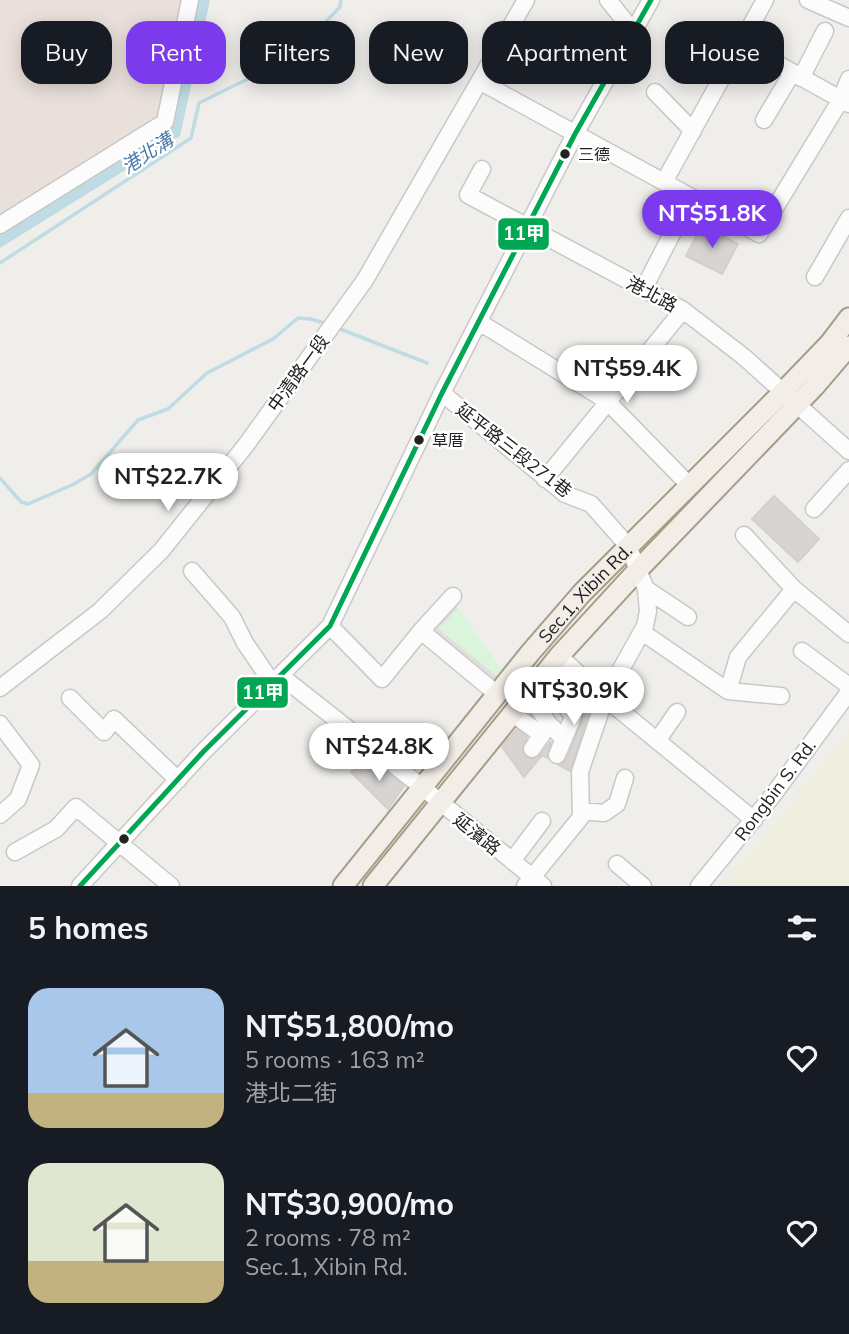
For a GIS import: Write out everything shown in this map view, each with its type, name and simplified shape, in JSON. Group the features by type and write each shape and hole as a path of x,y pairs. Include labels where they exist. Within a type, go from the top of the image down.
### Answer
{"main road":[{"name":"Sec.1, Xibin Rd.","path":"380,884 439,802 559,656 789,399 849,318"},
{"name":"Sec.1, Xibin Rd.","path":"342,886 582,593 690,486 849,346"}],"street":[{"path":"0,225 165,122 190,0"},
{"name":"中清路一段","path":"0,688 100,611 161,551 246,445 365,280 526,0"},
{"path":"608,0 625,21"},
{"path":"639,21 651,0"},
{"path":"754,21 765,0"},
{"path":"808,0 849,18"},
{"path":"764,120 797,76 825,31"},
{"path":"784,68 845,102"},
{"path":"481,82 759,234 845,102 849,79"},
{"path":"80,886 178,780 330,626 442,393 604,84"},
{"path":"664,182 719,84"},
{"path":"655,92 693,131"},
{"name":"港北路","path":"482,169 468,195 683,310 744,358 789,399"},
{"path":"643,290 691,197"},
{"path":"815,276 844,235 849,218"},
{"path":"545,479 683,310"},
{"path":"479,322 607,401 690,486"},
{"name":"延平路三段271巷","path":"442,393 565,494 591,504 628,546 646,589"},
{"path":"789,399 849,451"},
{"path":"814,509 849,470"},
{"path":"744,535 794,589 849,634"},
{"name":"延濱路","path":"192,571 232,617 245,643 277,680 422,787 512,861 533,883"},
{"path":"646,589 688,617"},
{"path":"533,883 581,817 580,772 605,698 642,632 648,611 646,589"},
{"path":"728,691 738,657 794,589"},
{"path":"330,626 382,679 453,596"},
{"path":"421,631 497,694"},
{"path":"642,632 728,691 781,696"},
{"path":"802,651 849,686"},
{"path":"559,656 605,698 754,820"},
{"path":"555,689 573,717 557,754"},
{"name":"Rongbin S. Rd.","path":"699,886 754,820 849,692"},
{"path":"528,694 545,730"},
{"path":"70,698 104,732 114,719 178,780"},
{"path":"657,741 677,712"},
{"path":"512,713 564,739"},
{"path":"0,724 31,765 18,799 0,815"},
{"path":"532,749 545,730"},
{"path":"580,811 604,813 617,804 625,778"},
{"path":"15,852 56,829 76,807 171,886"},
{"path":"512,861 542,821"},
{"path":"617,863 643,886"}],"shaded area":[{"path":"0,0 200,0 196,21 126,21 126,84 182,84 173,126 0,229"},
{"path":"453,601 458,608 438,629 497,676 492,683 427,631"}],"green space":[{"path":"458,608 502,670 497,676 438,629"},
{"path":"849,732 849,886 724,886"}],"water":[{"name":"港北溝","path":"196,0 210,0 205,21 192,21"},
{"name":"港北溝","path":"178,84 191,84 180,136 0,248 0,229 170,122"}],"building":[{"path":"702,225 738,244 722,274 686,256"},
{"path":"774,496 819,539 798,562 752,519"},
{"path":"563,674 588,715 570,771 559,765 567,759 583,717 559,679"},
{"path":"517,729 527,737 522,749 526,757 531,759 540,755 551,741 547,758 542,755 524,777 502,747"},
{"path":"372,761 404,786 388,809 351,772"}],"waterway":[{"path":"0,263 191,138 199,103 276,65 302,47 340,7 341,0"},
{"path":"0,478 21,502 28,504 72,485 91,474 138,420 168,409 207,373 273,339 298,318 328,324"},
{"path":"335,327 427,363"}],"transit line":[{"name":"11甲","path":"80,886 203,752 330,626 442,393 575,134 651,0"}],"place":[{"name":"三德","path":"565,154"},
{"name":"草厝","path":"419,440"}]}
